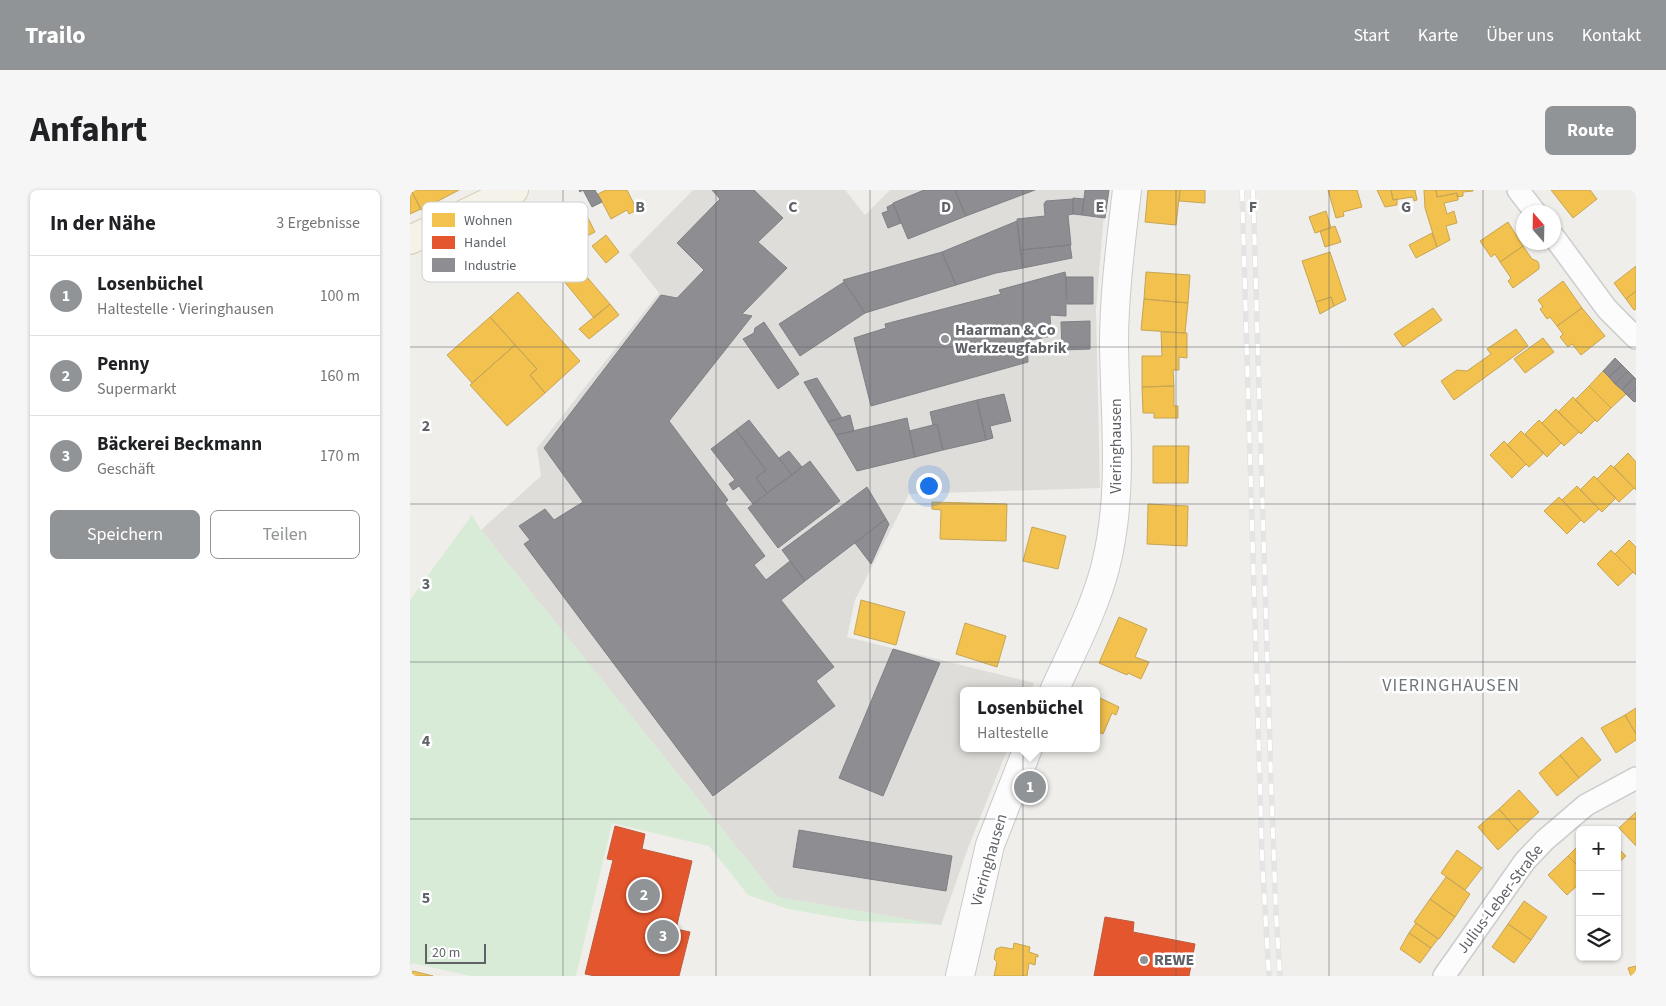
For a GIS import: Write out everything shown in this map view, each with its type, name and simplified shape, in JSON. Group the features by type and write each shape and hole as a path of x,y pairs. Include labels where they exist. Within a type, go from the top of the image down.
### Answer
{"main road":[{"path":"489,202 514,190"},
{"name":"Vieringhausen","path":"1056,687 1094,601 1105,569 1111,540 1116,499 1117,455 1114,344 1116,290 1127,190"},
{"path":"410,240 422,234"},
{"name":"Vieringhausen","path":"960,976 990,845 1026,752"}],"street":[{"path":"1518,190 1530,205"},
{"path":"1561,247 1607,309 1636,338"},
{"name":"Julius-Leber-Straße","path":"1444,976 1525,861 1544,840 1586,806 1636,778"}],"shaded area":[{"path":"693,190 845,190 865,215 890,190 1106,190 1096,310 1100,488 909,494 855,600 847,637 1034,683 1032,687 960,687 960,752 1006,752 968,848 941,925 777,897 481,530 541,476 537,448 659,293 629,255"}],"green space":[{"path":"472,515 481,530 777,897 941,925 858,921 788,909 748,895 709,846 612,823 576,976 471,976 412,963 410,966 410,600"}],"building: Wohnen":[{"path":"410,190 421,209 410,214"},
{"path":"411,190 459,190 436,202 422,202 421,210"},
{"path":"606,190 627,190 637,210 629,214 627,210 611,219 598,194"},
{"path":"1148,190 1180,190 1176,225 1145,222"},
{"path":"1180,190 1205,190 1205,203 1179,201"},
{"path":"1328,190 1357,190 1362,207 1343,212 1344,216 1336,218"},
{"path":"1377,190 1391,190 1393,200 1397,199 1397,205 1385,207"},
{"path":"1391,190 1415,190 1417,200 1414,201 1413,197 1393,200"},
{"path":"1424,190 1436,190 1437,197 1457,193 1458,197 1458,200 1444,203 1447,214 1454,211 1457,223 1446,226 1450,240 1437,247 1425,208"},
{"path":"1436,190 1473,191 1463,192 1463,196 1457,197 1457,193 1437,197"},
{"path":"1551,190 1590,190 1597,199 1573,218"},
{"path":"1326,211 1331,228 1315,233 1309,217"},
{"path":"588,218 595,232 588,236"},
{"path":"1508,222 1516,235 1517,250 1500,262 1495,254 1491,257 1480,241"},
{"path":"1335,226 1341,242 1325,247 1320,231"},
{"path":"1432,233 1437,247 1416,258 1409,245"},
{"path":"606,235 619,252 606,263 592,246"},
{"path":"1517,250 1526,250 1532,259 1537,261 1539,269 1513,288 1508,281 1511,278 1500,262"},
{"path":"1330,252 1346,300 1334,306 1331,297 1316,302 1302,261"},
{"path":"1636,266 1636,291 1626,299 1614,283"},
{"path":"1146,272 1190,275 1188,303 1144,299"},
{"path":"588,278 610,304 594,318 565,282 588,282"},
{"path":"1563,281 1582,308 1557,326 1550,317 1547,319 1540,309 1543,307 1538,300"},
{"path":"1636,291 1636,309 1634,310 1626,299"},
{"path":"518,292 580,361 545,393 530,375 537,369 490,317"},
{"path":"1331,297 1334,306 1320,314 1316,302"},
{"path":"1144,299 1188,303 1185,333 1141,330"},
{"path":"610,304 619,315 589,339 579,329"},
{"path":"1433,308 1442,320 1403,347 1394,334"},
{"path":"1582,308 1605,336 1581,355 1572,344 1568,347 1560,337 1563,334 1557,326"},
{"path":"490,317 515,345 472,383 447,355"},
{"path":"1516,329 1528,346 1454,400 1441,381 1457,370 1467,371 1491,354 1487,349"},
{"path":"1161,332 1187,333 1187,358 1179,357 1179,370 1173,370 1174,386 1142,387 1142,356 1162,356"},
{"path":"1543,338 1554,352 1525,373 1514,359"},
{"path":"515,345 537,369 530,375 545,393 507,426 470,385"},
{"path":"1603,371 1626,394 1611,408 1589,386"},
{"path":"1174,386 1174,406 1178,406 1178,418 1154,418 1154,413 1143,413 1142,387"},
{"path":"1589,386 1611,408 1597,422 1575,400"},
{"path":"1573,397 1595,420 1581,434 1558,412"},
{"path":"1556,409 1579,432 1564,446 1542,423"},
{"path":"1539,420 1561,443 1547,457 1525,434"},
{"path":"1521,431 1544,453 1529,467 1507,445"},
{"path":"1504,441 1526,464 1512,478 1490,455"},
{"path":"1153,446 1189,446 1188,483 1153,483"},
{"path":"1628,453 1636,462 1636,490 1614,467"},
{"path":"1611,465 1634,488 1619,502 1597,479"},
{"path":"1594,476 1616,498 1602,512 1580,490"},
{"path":"1577,486 1599,509 1584,523 1562,500"},
{"path":"1559,497 1581,520 1567,534 1544,511"},
{"path":"932,502 1007,504 1006,541 940,539 941,510 932,509"},
{"path":"1148,504 1188,506 1187,546 1147,544"},
{"path":"1032,527 1066,536 1058,569 1023,561"},
{"path":"1629,540 1636,547 1636,575 1615,554"},
{"path":"1611,550 1633,572 1618,586 1597,564"},
{"path":"861,600 905,612 896,645 854,634"},
{"path":"1119,617 1147,629 1135,657 1149,662 1141,679 1099,663"},
{"path":"965,623 1006,636 997,667 956,654"},
{"path":"1100,698 1119,707 1116,715 1112,713 1103,734 1100,733"},
{"path":"1636,708 1636,734 1625,715"},
{"path":"1625,715 1636,734 1636,740 1616,753 1601,728"},
{"path":"1582,737 1601,760 1579,778 1560,755"},
{"path":"1560,755 1579,778 1557,796 1539,773"},
{"path":"1519,790 1539,812 1518,831 1499,809"},
{"path":"1499,809 1518,831 1498,850 1478,827"},
{"path":"1636,812 1636,846 1621,830 1621,826"},
{"path":"1576,848 1576,864 1568,856"},
{"path":"1457,850 1482,868 1465,890 1441,873"},
{"path":"1621,851 1626,856 1621,860"},
{"path":"1568,856 1576,864 1576,887 1567,895 1548,875"},
{"path":"1446,877 1470,894 1455,917 1430,899"},
{"path":"1430,899 1455,917 1439,939 1414,922"},
{"path":"1524,901 1547,917 1531,940 1508,924"},
{"path":"1416,923 1438,939 1431,948 1409,933"},
{"path":"1508,924 1531,940 1514,963 1492,947"},
{"path":"1409,933 1431,948 1420,963 1400,949"},
{"path":"1014,943 1030,947 1029,952 1038,955 1038,957 1036,956 1035,965 1029,963 1027,976 994,976 997,962 994,959 996,949 1001,947 1013,949"},
{"path":"1636,966 1636,975 1631,976 1628,968"},
{"path":"413,971 433,976 411,976"}],"building: Handel":[{"path":"615,826 645,834 642,849 692,861 676,929 690,932 679,976 595,976 585,974 613,860 607,859"},
{"name":"REWE","path":"1105,917 1134,922 1133,932 1195,944 1189,976 1094,976"}],"building: Industrie":[{"path":"583,190 595,190 602,202 592,207"},
{"path":"712,190 754,190 783,218 758,242 787,268 742,314 752,316 669,421 728,500 725,503 765,556 754,565 766,580 790,561 805,581 781,600 834,667 816,681 835,706 713,796 524,544 530,540 519,526 545,509 554,520 583,502 544,448 661,295 677,298 704,270 677,243 720,199"},
{"path":"924,190 955,190 966,216 908,239 893,203"},
{"path":"955,190 1035,190 966,216"},
{"path":"1085,190 1109,190 1105,218 1082,215"},
{"path":"1073,198 1084,199 1082,215 1073,214"},
{"path":"1073,199 1073,214 1068,215 1071,245 1020,250 1017,219 1045,216 1044,204 1046,201"},
{"path":"893,204 901,223 888,228 882,213 888,211 887,207"},
{"path":"1017,221 1023,268 996,273 956,285 942,252"},
{"path":"1070,245 1072,258 1023,268 1020,250"},
{"path":"942,252 956,285 865,313 843,280"},
{"name":"Haarman & Co Werkzeugfabrik","path":"1065,272 1066,316 1050,315 1051,336 1027,341 1028,362 871,406 854,338 886,328 885,324 1001,294 999,290"},
{"name":"Haarman & Co Werkzeugfabrik","path":"1066,277 1093,277 1093,304 1067,304"},
{"path":"844,282 865,313 800,356 779,324"},
{"path":"1090,321 1090,349 1062,350 1061,322"},
{"path":"764,322 799,374 778,389 743,339 754,333 755,328"},
{"path":"1615,358 1622,365 1609,377 1603,371"},
{"path":"1622,365 1628,371 1615,384 1609,377"},
{"path":"1628,371 1634,377 1622,390 1615,384"},
{"path":"1634,377 1636,379 1636,388 1628,396 1622,390"},
{"path":"817,378 842,418 828,422 804,382"},
{"path":"1636,388 1636,401 1634,402 1628,396"},
{"path":"1004,394 1011,421 990,426 993,438 986,440 977,400"},
{"path":"977,400 986,440 943,450 937,424 933,425 930,412"},
{"path":"850,415 854,431 836,435 828,422"},
{"path":"907,418 915,457 857,471 836,435"},
{"path":"749,420 792,475 767,493 756,478 766,470 736,430"},
{"path":"937,424 943,450 915,457 909,431"},
{"path":"736,430 766,470 756,478 767,493 753,504 739,486 733,490 729,484 735,480 711,449"},
{"path":"789,451 802,467 792,475 779,458"},
{"path":"810,461 840,501 778,548 748,508"},
{"path":"867,487 886,519 805,581 782,550"},
{"path":"886,519 889,524 871,564 855,543"},
{"path":"893,649 940,663 883,796 839,778"},
{"path":"799,830 952,856 946,891 793,867"}],"railway":[{"path":"1242,190 1262,857 1269,976"},
{"path":"1253,190 1271,782 1280,976"}],"place":[{"name":"Haarman & Co Werkzeugfabrik","path":"945,339"},
{"name":"Losenbüchel","path":"1030,787"},
{"name":"Penny","path":"644,895"},
{"name":"Bäckerei Beckmann","path":"663,936"},
{"name":"REWE","path":"1144,960"}],"district":[{"name":"VIERINGHAUSEN","path":"1451,685"}]}
